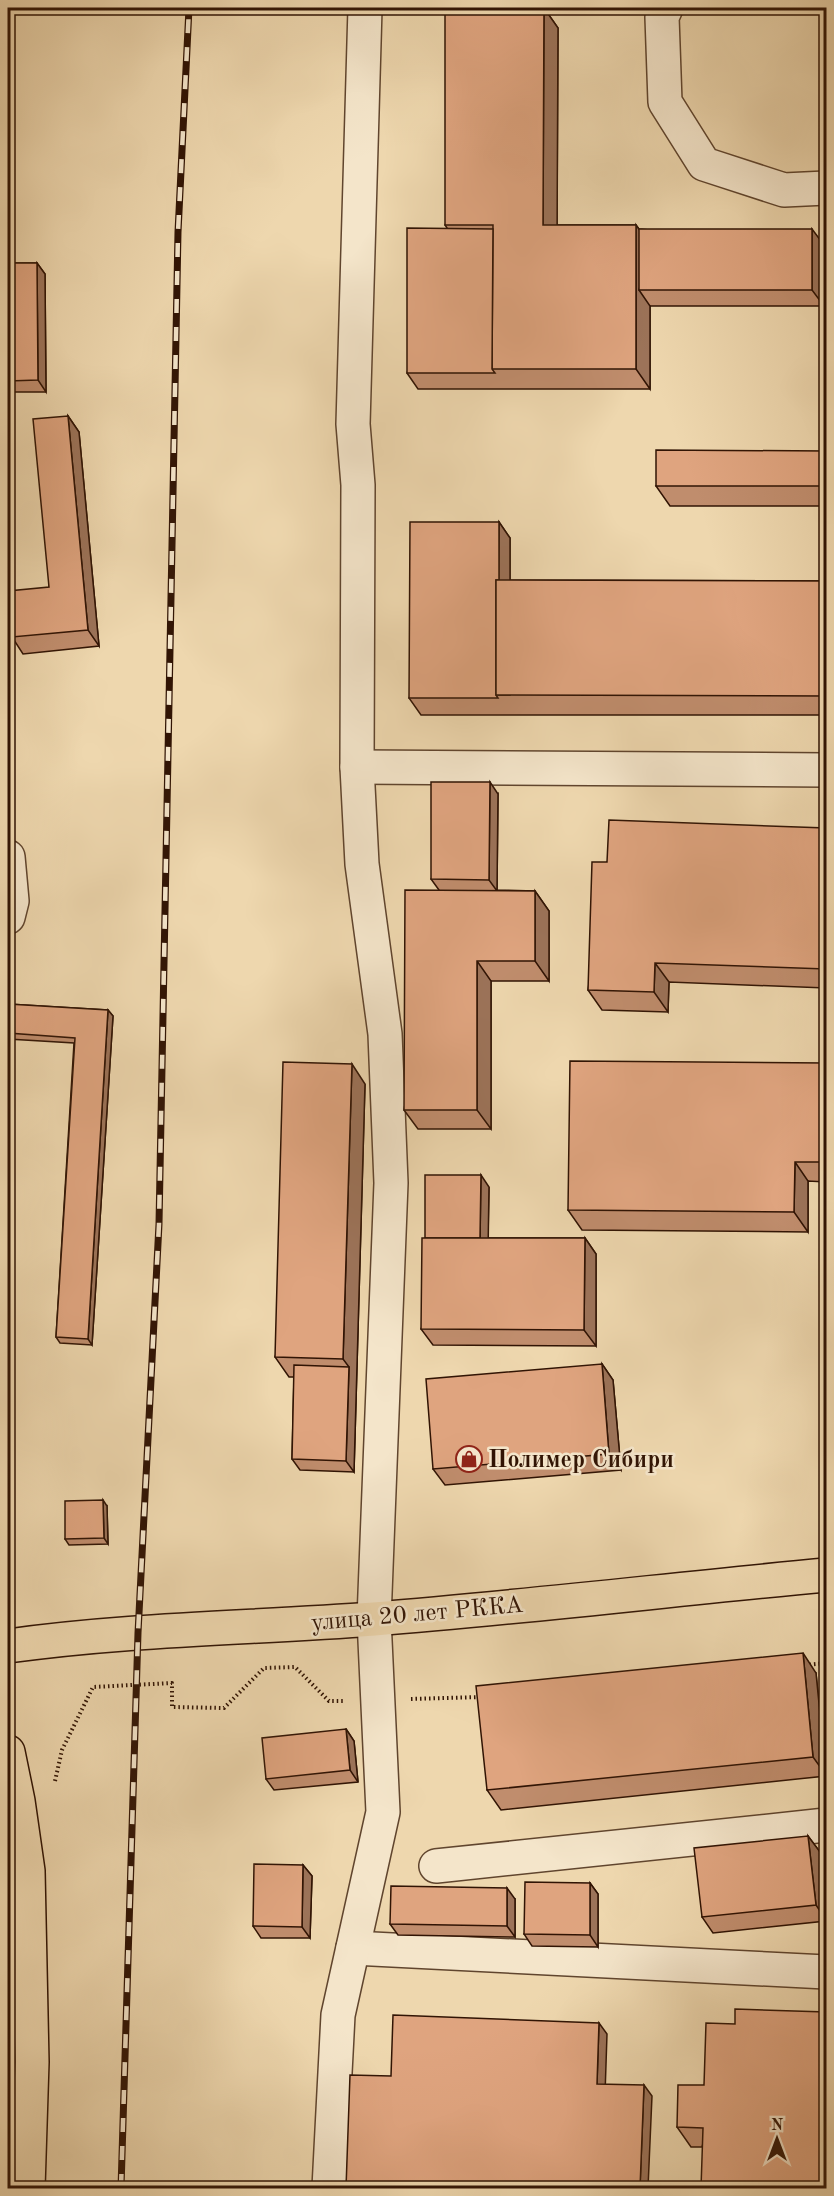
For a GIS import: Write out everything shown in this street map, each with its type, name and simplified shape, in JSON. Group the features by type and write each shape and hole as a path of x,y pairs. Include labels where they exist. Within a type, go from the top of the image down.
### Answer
{"main road":[{"name":"улица 20 лет РККА","path":"8,1646 138,1633 374,1619 826,1575"},
{"path":"8,1752 28,1871 32,2062 28,2188"}],"street":[{"path":"329,2188 338,2015 383,1812 374,1619 391,1183 385,1035 362,864 357,767 358,485 353,424 365,8"},
{"path":"666,8 662,17 665,102 704,164 784,190 826,188"},
{"path":"357,767 826,770"},
{"path":"8,857 12,902 8,917"},
{"path":"436,1866 826,1826"},
{"path":"352,1948 826,1972"}],"building":[{"path":"445,8 544,8 543,225 636,225 636,369 492,369 493,225 445,225"},
{"path":"407,228 493,229 492,369 495,373 407,373"},
{"path":"639,229 812,229 812,290 639,290"},
{"path":"8,263 37,263 38,380 8,381"},
{"path":"68,416 88,630 12,637 8,591 49,587 33,419"},
{"path":"656,450 826,451 826,486 656,486"},
{"path":"410,522 499,522 499,580 496,580 496,695 498,698 409,698"},
{"path":"496,580 826,581 826,696 496,695"},
{"path":"431,782 490,782 489,880 431,879"},
{"path":"609,820 826,828 826,969 655,963 654,992 588,990 592,862 607,862"},
{"path":"405,890 535,891 535,961 477,961 477,1110 404,1110"},
{"path":"8,1004 108,1010 88,1339 56,1337 75,1038 8,1033"},
{"path":"570,1061 826,1063 826,1162 795,1162 794,1212 568,1210"},
{"path":"283,1062 352,1064 343,1359 275,1357"},
{"path":"425,1175 481,1175 480,1238 425,1238"},
{"path":"422,1238 585,1238 584,1330 421,1329"},
{"path":"602,1364 609,1454 433,1469 426,1379"},
{"path":"294,1365 349,1367 346,1461 292,1459"},
{"path":"103,1500 104,1538 65,1539 65,1501"},
{"path":"803,1653 813,1757 487,1790 476,1686"},
{"path":"346,1729 350,1770 266,1779 262,1738"},
{"path":"808,1836 816,1905 702,1917 694,1848"},
{"path":"254,1864 303,1865 302,1927 253,1926"},
{"path":"525,1882 590,1883 590,1935 524,1934"},
{"path":"391,1886 507,1888 507,1926 390,1924"},
{"path":"735,2009 826,2012 826,2188 701,2188 703,2128 677,2127 678,2085 704,2085 706,2023 735,2024"},
{"path":"393,2015 599,2023 597,2084 644,2085 640,2188 346,2188 350,2075 391,2076"}],"railway":[{"path":"121,2188 138,1633 159,1224 178,232 189,8"}],"place":[{"name":"Полимер Сибири","path":"469,1459"}]}
